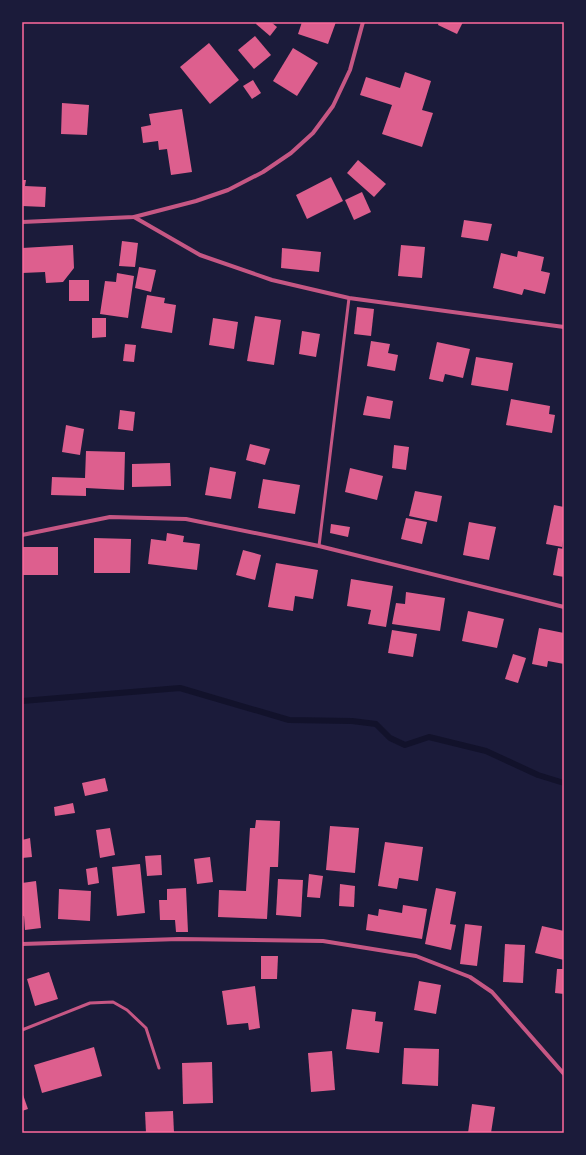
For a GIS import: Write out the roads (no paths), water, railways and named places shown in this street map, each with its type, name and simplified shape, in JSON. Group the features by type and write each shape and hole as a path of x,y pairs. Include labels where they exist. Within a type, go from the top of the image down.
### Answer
{"street":[{"path":"22,222 134,217 196,201 228,190 263,172 291,153 313,133 333,106 350,70 363,22"},
{"path":"134,217 200,255 272,280 348,298 564,327"},
{"path":"22,535 110,517 186,518 319,546 564,607"},
{"path":"22,944 179,939 323,940 416,956 470,977 492,992 564,1074"}],"lane":[{"path":"319,546 348,298"},
{"path":"22,1030 90,1004 113,1002 127,1010 146,1028 159,1068"}],"waterway":[{"path":"22,701 180,688 289,720 352,721 376,724 390,738 405,745 429,737 486,751 538,775 564,783"}]}
